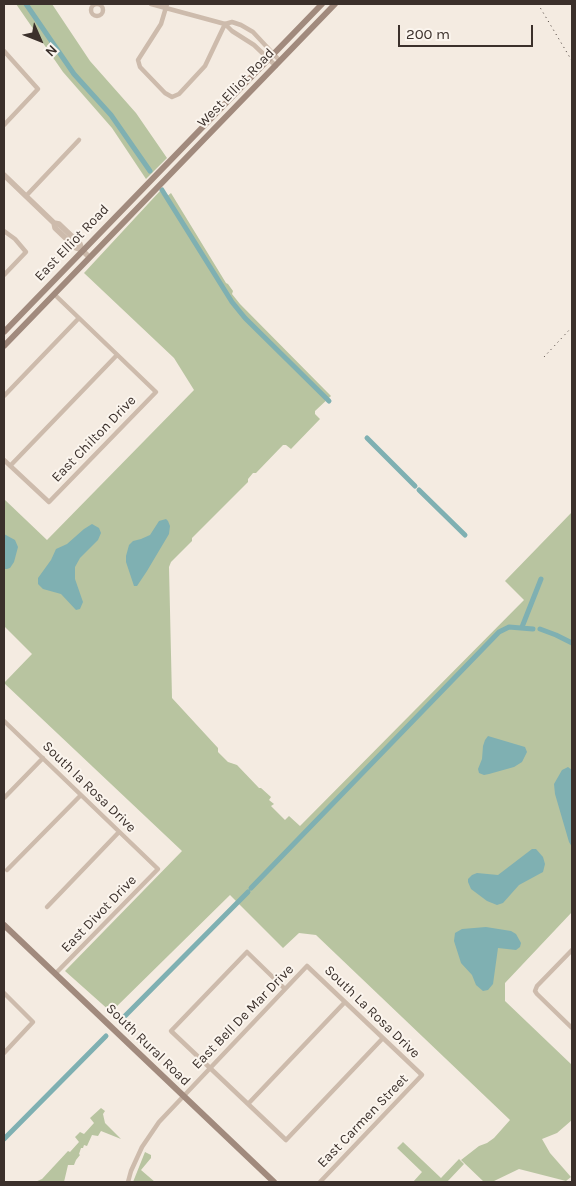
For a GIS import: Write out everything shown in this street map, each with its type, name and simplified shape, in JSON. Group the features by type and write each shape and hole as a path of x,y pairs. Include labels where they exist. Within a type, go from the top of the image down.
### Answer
{"main road":[{"name":"West Elliot Road","path":"158,172 322,4"},
{"name":"West Elliot Road","path":"154,190 335,4"},
{"name":"East Elliot Road","path":"4,332 158,172"},
{"name":"East Elliot Road","path":"4,346 154,190"},
{"name":"South Rural Road","path":"4,925 274,1182"}],"street":[{"path":"151,4 166,6 225,24 232,22 248,28 258,37 278,63"},
{"path":"166,6 161,24 138,60 140,67 165,93 172,97 179,94 205,66 225,24"},
{"path":"225,24 228,29 271,56"},
{"path":"4,51 38,89 4,125"},
{"path":"26,196 79,140"},
{"path":"4,175 54,223 59,224 80,244 82,250 89,257"},
{"path":"4,232 26,252 4,275"},
{"path":"4,460 10,466 117,355 54,294"},
{"path":"4,396 79,318"},
{"name":"East Chilton Drive","path":"10,466 48,502 156,392 117,355"},
{"name":"South la Rosa Drive","path":"4,721 158,869"},
{"path":"4,798 43,758"},
{"path":"7,870 81,795"},
{"path":"47,906 119,832"},
{"name":"East Divot Drive","path":"56,974 158,869"},
{"path":"572,950 537,986 535,991 572,1028"},
{"path":"285,989 247,952 171,1031 286,1140 383,1038"},
{"name":"East Bell De Mar Drive","path":"128,1182 142,1147 153,1130 307,966"},
{"name":"South La Rosa Drive","path":"307,966 422,1075"},
{"path":"4,993 33,1022 4,1053"},
{"path":"248,1104 345,1002"},
{"name":"East Carmen Street","path":"320,1182 422,1075"}],"green space":[{"path":"16,4 52,4 90,61 136,113 167,158 146,179 112,128 63,72"},
{"path":"160,191 165,198 171,193 226,283 233,291 232,294 240,304 331,396 315,411 315,414 320,419 291,449 283,445 256,473 253,473 248,482 192,538 192,541 171,562 169,567 172,698 218,748 218,752 228,762 237,765 259,788 271,797 269,800 274,804 271,806 285,820 289,816 300,826 524,600 505,581 572,512 572,912 505,983 505,1001 572,1065 572,1120 557,1133 542,1139 550,1153 571,1177 566,1181 519,1169 492,1182 484,1182 461,1160 479,1146 494,1138 510,1120 316,935 299,933 283,948 230,895 111,1012 65,971 182,851 4,683 32,654 4,626 4,499 47,540 194,390 174,358 84,273"},
{"path":"101,1108 105,1111 103,1114 105,1123 121,1139 101,1131 98,1136 92,1135 87,1146 84,1145 81,1148 80,1155 74,1165 68,1165 64,1182 35,1182 42,1179 79,1142 75,1137 80,1132 84,1134 94,1123 90,1118"},
{"path":"403,1142 441,1178 459,1159 464,1164 447,1182 413,1182 422,1172 397,1148"},
{"path":"145,1152 151,1155 151,1158 141,1170 155,1182 133,1182"}],"water":[{"path":"166,519 170,526 169,534 137,586 134,586 126,562 129,545 133,541 150,535 159,521"},
{"path":"92,524 99,528 101,533 98,540 80,558 75,567 75,579 83,602 80,609 76,610 61,594 43,589 38,584 38,578 51,560 56,549 67,544"},
{"path":"4,534 15,540 18,547 14,562 7,569 4,569"},
{"path":"488,736 525,747 527,752 522,762 514,767 489,774 479,773 478,769 482,759 483,746"},
{"path":"568,767 572,770 572,847 555,794 554,784 562,770"},
{"path":"532,849 536,849 543,857 545,864 543,872 519,885 503,903 497,905 487,901 471,889 468,879 472,875 477,873 498,875"},
{"path":"486,927 511,931 516,934 521,943 520,947 516,950 498,948 493,984 488,990 483,991 476,985 472,975 461,963 454,941 455,933 462,929"}],"waterway":[{"path":"26,4 74,74 111,115 150,171"},
{"path":"162,190 232,302 245,318 329,401"},
{"path":"367,438 415,486"},
{"path":"419,490 465,535"},
{"path":"522,627 541,579"},
{"path":"251,888 499,632 509,627 533,629"},
{"path":"540,629 572,643"},
{"path":"120,1021 248,892"},
{"path":"4,1139 106,1036"}],"railway":[{"path":"538,4 572,61"},
{"path":"544,357 572,327"}]}
